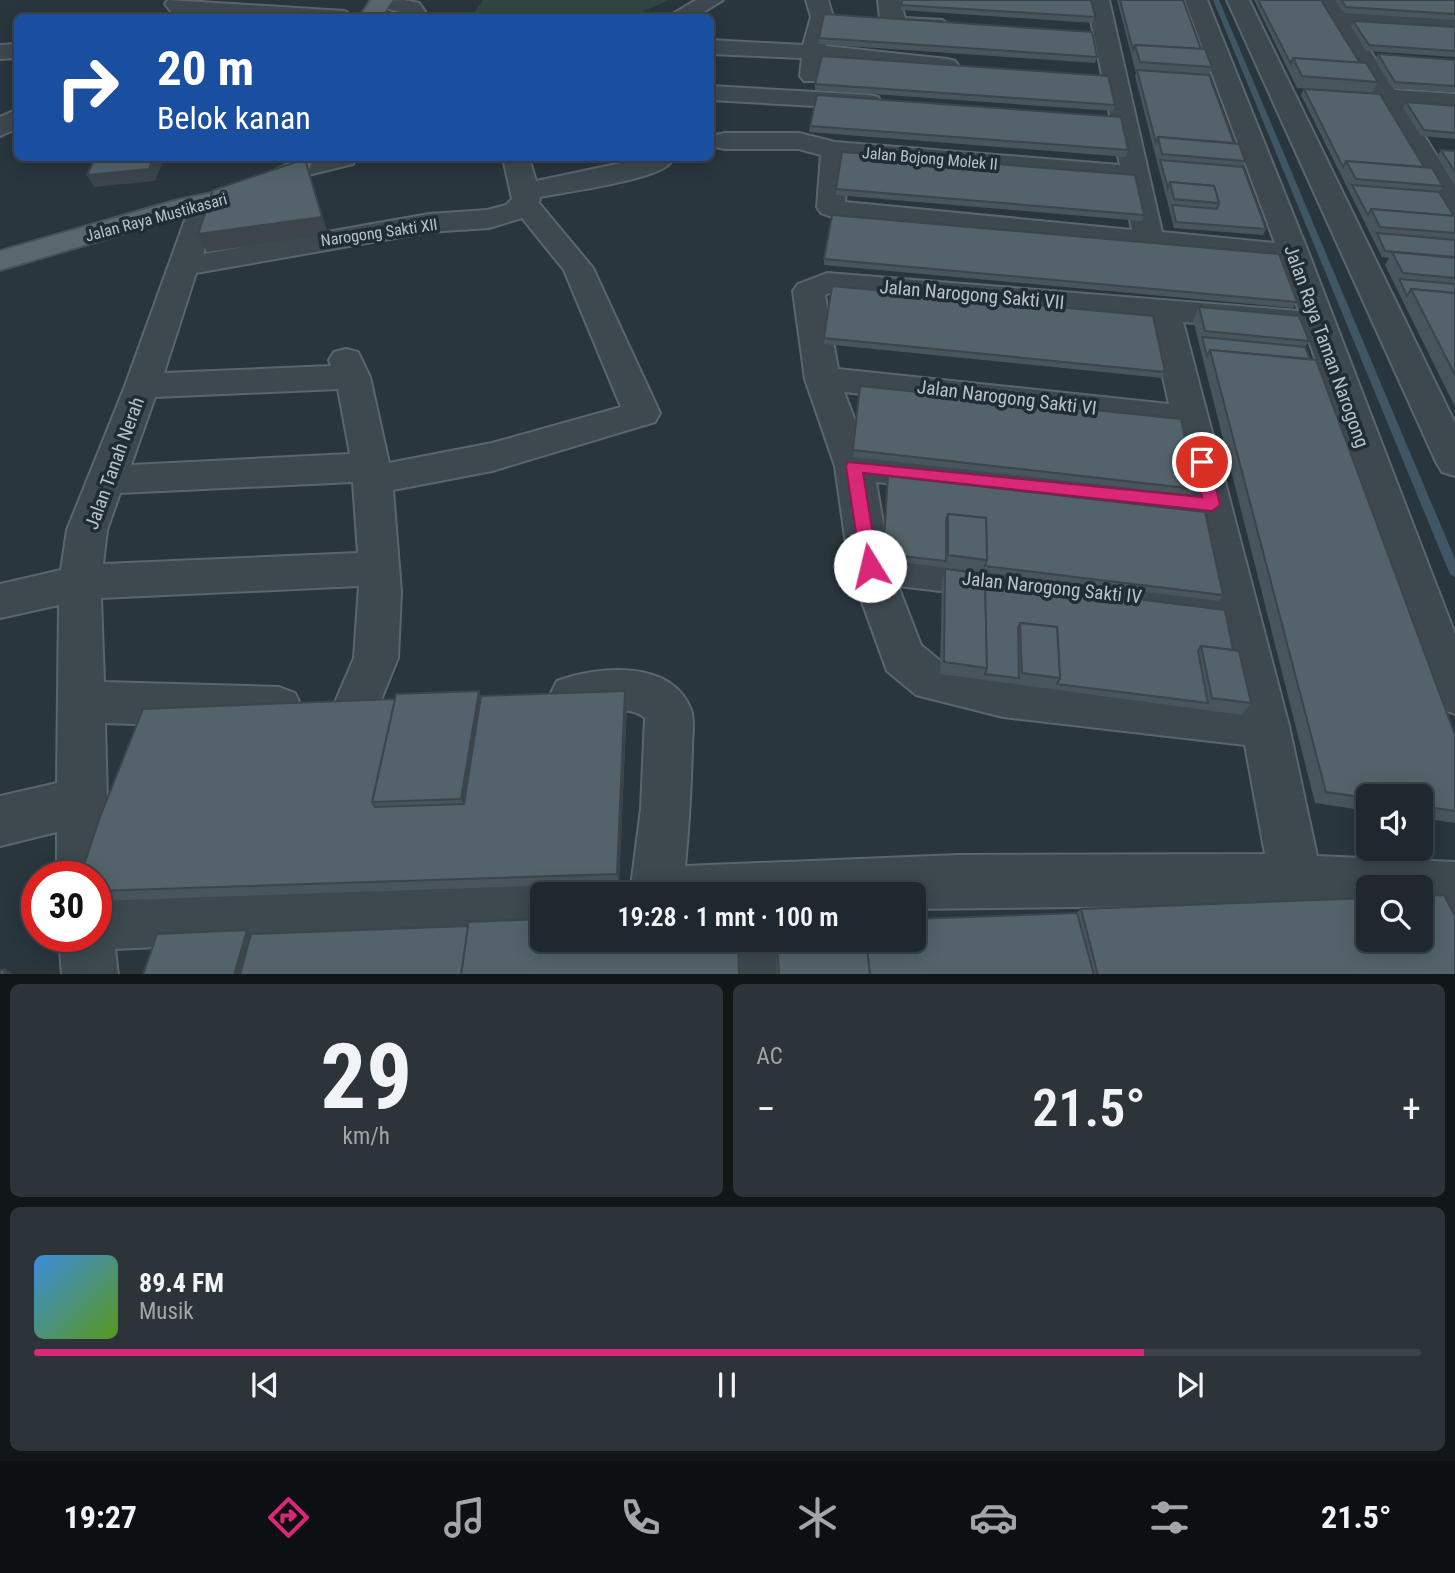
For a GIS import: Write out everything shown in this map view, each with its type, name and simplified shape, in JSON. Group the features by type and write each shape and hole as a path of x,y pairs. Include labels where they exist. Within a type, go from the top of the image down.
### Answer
{"main road":[{"name":"Jalan Raya Mustikasari","path":"0,261 184,207 228,198 277,182 299,164"}],"street":[{"path":"180,0 176,4 181,9 272,14"},
{"path":"684,14 712,0"},
{"path":"799,141 816,52 815,36 822,16 817,0"},
{"path":"889,0 891,18 899,24 963,28"},
{"path":"1098,0 1092,37 1115,77 1122,121 1149,240"},
{"name":"Jalan Raya Taman Narogong","path":"1196,0 1215,80 1294,254 1455,694"},
{"path":"1238,0 1293,90 1358,257 1455,462"},
{"path":"378,6 411,8 414,14"},
{"path":"1333,8 1455,23"},
{"path":"1333,8 1389,97 1431,146 1454,205"},
{"path":"714,47 816,52 963,67"},
{"path":"1362,56 1389,58"},
{"path":"714,93 890,103"},
{"path":"1348,94 1455,101"},
{"path":"1095,119 1122,121"},
{"name":"Jalan Bojong Molek II","path":"725,141 799,141 835,150 1136,175"},
{"path":"835,150 831,207 837,210 1294,254"},
{"path":"299,164 322,161"},
{"path":"106,480 370,473 492,457 642,413 578,268 524,197 517,161"},
{"name":"Narogong Sakti XII","path":"184,265 429,223 489,219 516,211 524,197 632,171 658,162"},
{"name":"Jalan Tanah Nerah","path":"83,861 80,583 87,530 142,386 199,220 228,198"},
{"path":"1358,257 1396,260"},
{"name":"Jalan Narogong Sakti VII","path":"1265,726 1003,697 932,681 903,657 870,566 854,466 822,379 809,291 827,282 1319,323"},
{"path":"1164,310 1265,726 1296,879"},
{"path":"142,386 349,369 370,473 379,569 376,661 356,707"},
{"name":"Jalan Narogong Sakti VI","path":"822,379 910,386 1192,419"},
{"path":"854,466 1212,505"},
{"name":"Jalan Narogong Sakti IV","path":"870,566 1235,607"},
{"path":"0,601 80,583 135,576 379,569"},
{"path":"534,697 644,690 663,701 669,713 667,795 659,882"},
{"path":"81,702 304,710 411,704"},
{"path":"0,821 81,802"},
{"path":"926,894 1090,880 1296,879 1455,888"},
{"path":"112,923 530,902"},
{"path":"88,952 90,974"},
{"path":"758,952 759,974"}],"green space":[{"path":"483,0 668,0 638,14 473,14"}],"building":[{"path":"902,0 1091,0 1095,17 901,5"},
{"path":"1120,0 1183,0 1201,49 1135,45 1133,50"},
{"path":"1258,0 1321,0 1360,63 1293,58 1291,64"},
{"path":"1341,0 1455,0 1455,14 1346,7"},
{"path":"824,14 1092,32 1097,57 819,38"},
{"path":"1353,21 1455,27 1455,51 1369,45"},
{"path":"1135,45 1205,49 1212,67 1140,62"},
{"path":"1378,54 1455,60 1455,86 1395,82"},
{"path":"822,56 1108,76 1115,105 815,84"},
{"path":"1293,58 1366,63 1378,82 1302,76"},
{"path":"1137,70 1209,75 1234,143 1158,137 1156,143"},
{"path":"1304,89 1380,94 1424,167 1346,161 1343,167"},
{"path":"817,95 1121,117 1128,150 810,126"},
{"path":"1406,102 1455,106 1455,133 1424,130"},
{"path":"1158,137 1239,144 1245,161 1162,154"},
{"path":"1441,150 1455,151 1455,172"},
{"path":"842,152 1135,175 1144,215 836,189"},
{"path":"1160,160 1243,167 1266,229 1176,222 1172,205 1217,209 1219,203 1214,186 1170,182 1168,188"},
{"path":"94,161 152,161 149,169 87,175"},
{"path":"306,161 322,217 198,234 213,190"},
{"path":"1346,161 1432,168 1443,186 1356,179"},
{"path":"1170,182 1214,186 1219,203 1174,199"},
{"path":"1352,185 1439,192 1454,216 1371,209 1368,215"},
{"path":"1371,209 1455,216 1455,233 1380,227"},
{"path":"832,215 1279,254 1297,302 824,259"},
{"path":"1377,233 1455,240 1455,257 1385,251"},
{"path":"1392,252 1455,258 1455,278 1403,273"},
{"path":"1399,279 1455,284 1455,293 1411,289 1407,296"},
{"path":"832,286 1153,316 1165,372 824,338"},
{"path":"1411,289 1455,293 1455,375"},
{"path":"1199,307 1299,316 1309,341 1205,331"},
{"path":"1202,337 1305,347 1310,359 1210,350 1207,356"},
{"path":"1210,350 1316,360 1455,735 1455,811 1433,808 1433,784 1356,784 1356,796 1326,792"},
{"path":"860,386 1181,419 1196,489 853,450"},
{"path":"888,476 1205,512 1223,595 985,566 986,518 948,514 946,561 883,554"},
{"path":"948,514 986,518 987,560 948,555"},
{"path":"945,569 985,574 987,668 944,662"},
{"path":"985,580 1225,610 1233,650 1201,646 1198,651 1208,703 1057,684 1060,678 1057,627 1020,623 1019,678 985,674"},
{"path":"1020,623 1057,627 1060,678 1022,673"},
{"path":"1201,646 1239,651 1251,703 1212,698"},
{"path":"479,691 461,799 372,802 396,694"},
{"path":"625,691 617,874 112,890 112,861 85,861 143,709 395,699 372,802 375,807 464,804 481,696"},
{"path":"1433,895 1444,895 1455,916 1455,974 1098,974 1081,909 1356,898 1356,952 1433,952"},
{"path":"1077,913 1094,974 870,974 867,952 926,952 926,919"},
{"path":"530,919 530,952 738,952 739,974 461,974 468,922"},
{"path":"468,926 461,974 240,974 251,934"},
{"path":"247,930 234,974 143,974 157,934"},
{"path":"778,952 867,952 870,974 779,974"}],"waterway":[{"path":"1216,0 1455,572"}],"route":[{"path":"870,566 854,466 1212,505 1202,462"}]}
